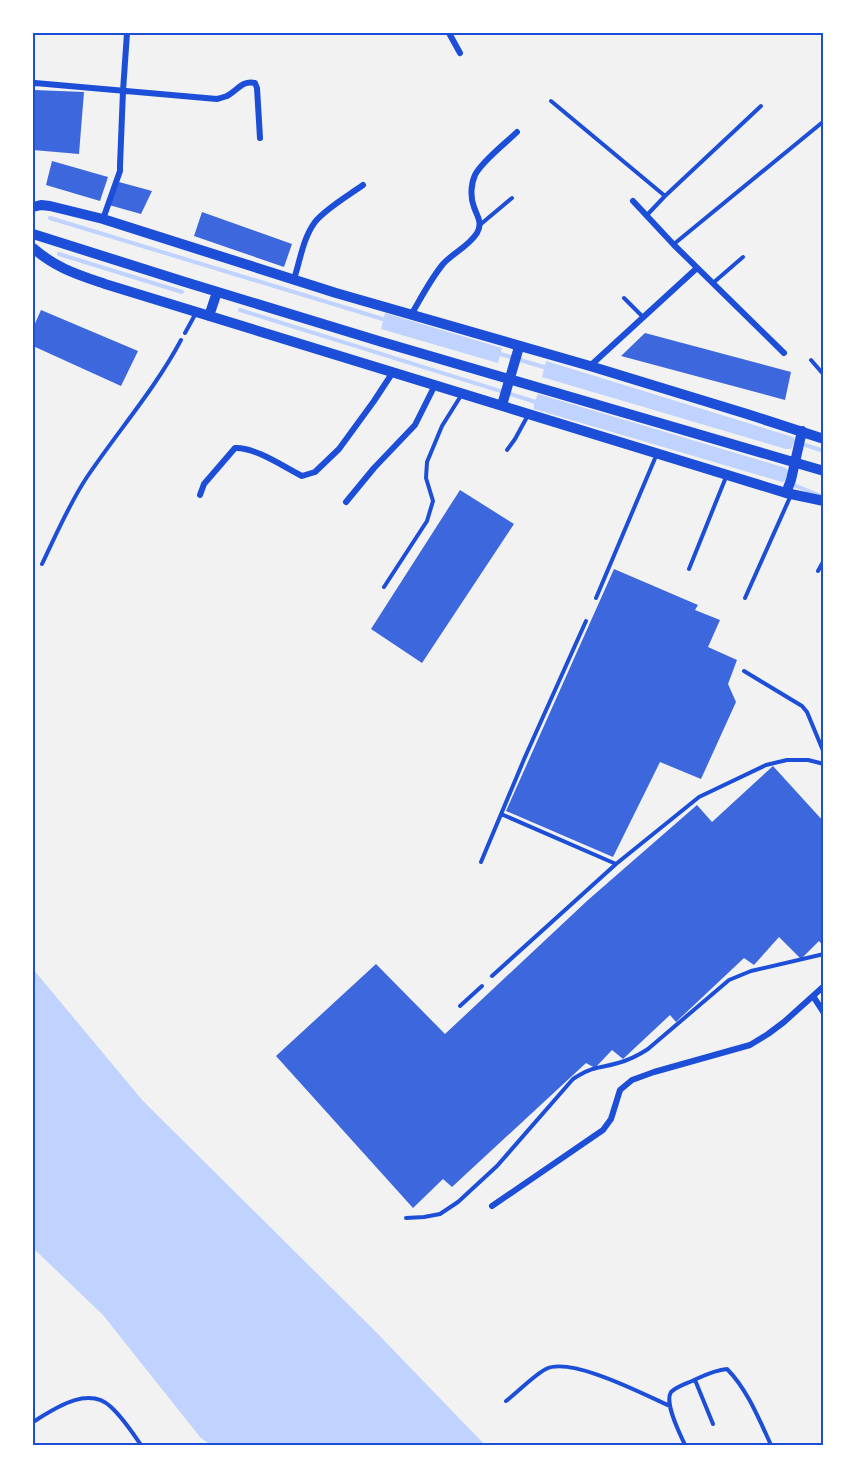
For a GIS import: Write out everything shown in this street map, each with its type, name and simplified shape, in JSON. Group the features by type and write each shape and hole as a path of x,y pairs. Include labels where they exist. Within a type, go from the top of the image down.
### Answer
{"main road":[{"path":"33,207 50,206 103,219 411,315 590,366 824,439"},
{"path":"33,234 509,380 824,471"},
{"path":"33,248 47,260 68,272 196,313 789,493 824,501"},
{"path":"209,316 217,292"},
{"path":"502,405 519,347"},
{"path":"789,493 802,431"}],"street":[{"path":"103,219 120,171 127,33"},
{"path":"449,33 460,53"},
{"path":"33,84 217,99 251,81 257,88 260,138"},
{"path":"411,315 444,263 477,233 480,225 473,205 471,189 475,175 481,166 517,132"},
{"path":"294,279 308,235 315,222 363,185"},
{"path":"633,201 674,245 784,353"},
{"path":"590,366 697,268"},
{"path":"200,495 204,484 235,448 253,451 302,476 315,472 339,448 393,371"},
{"path":"346,502 374,468 415,425 436,384"},
{"path":"492,1206 603,1130 611,1119 620,1090 632,1080 750,1044 784,1022 824,986"},
{"path":"813,996 824,1013"}],"lane":[{"path":"551,101 665,196"},
{"path":"646,216 761,106"},
{"path":"674,245 824,121"},
{"path":"480,225 512,198"},
{"path":"713,284 743,257"},
{"path":"624,298 643,317"},
{"path":"185,333 196,313"},
{"path":"42,564 86,479 149,393 181,340"},
{"path":"811,360 824,375"},
{"path":"384,587 427,521 433,501 426,478 427,462 442,426 463,394"},
{"path":"507,450 529,413"},
{"path":"596,598 657,453"},
{"path":"689,569 728,474"},
{"path":"745,598 789,493"},
{"path":"818,571 824,560"},
{"path":"481,862 586,621"},
{"path":"744,671 807,711 824,753"},
{"path":"492,976 616,864 699,797 766,765 787,760 808,760 824,764"},
{"path":"501,814 616,864"},
{"path":"406,1218 440,1214 458,1202 496,1166 573,1079 585,1071 636,1057 729,980 751,971 824,954"},
{"path":"460,1006 482,986"},
{"path":"506,1401 548,1368 562,1366 584,1370 670,1406"},
{"path":"685,1445 670,1406 669,1396 673,1390 718,1370 727,1369 736,1378 771,1445"},
{"path":"695,1380 713,1424"},
{"path":"33,1422 56,1408 81,1398 98,1400 110,1406 141,1445"}],"water":[{"path":"385,313 502,348 498,363 381,329"},
{"path":"546,361 793,437 795,440 791,449 786,449 542,377"},
{"path":"538,394 786,468 789,472 787,480 782,482 534,409"},
{"path":"33,969 143,1101 374,1330 485,1445 210,1445 200,1437 103,1315 33,1248"}],"building":[{"path":"34,90 84,92 79,154 33,150"},
{"path":"52,161 108,177 100,201 46,185"},
{"path":"119,182 152,191 141,214 109,205"},
{"path":"202,212 292,244 284,267 194,236"},
{"path":"41,310 138,351 121,386 33,346 33,328"},
{"path":"645,333 791,372 785,400 621,356"},
{"path":"460,490 514,524 422,663 371,629"},
{"path":"614,569 698,605 695,610 720,620 708,647 737,660 728,684 736,702 701,779 660,762 613,857 506,811"},
{"path":"773,766 824,822 824,947 819,941 801,959 779,937 754,965 744,958 676,1022 670,1015 623,1059 612,1050 595,1068 586,1063 452,1187 443,1179 413,1208 276,1056 376,964 445,1034 588,900 697,805 712,822"}],"waterway":[{"path":"50,218 386,320"},
{"path":"59,254 182,292"},
{"path":"240,310 539,403"},
{"path":"497,353 547,368"},
{"path":"802,444 824,451"},
{"path":"791,484 821,496"}]}
